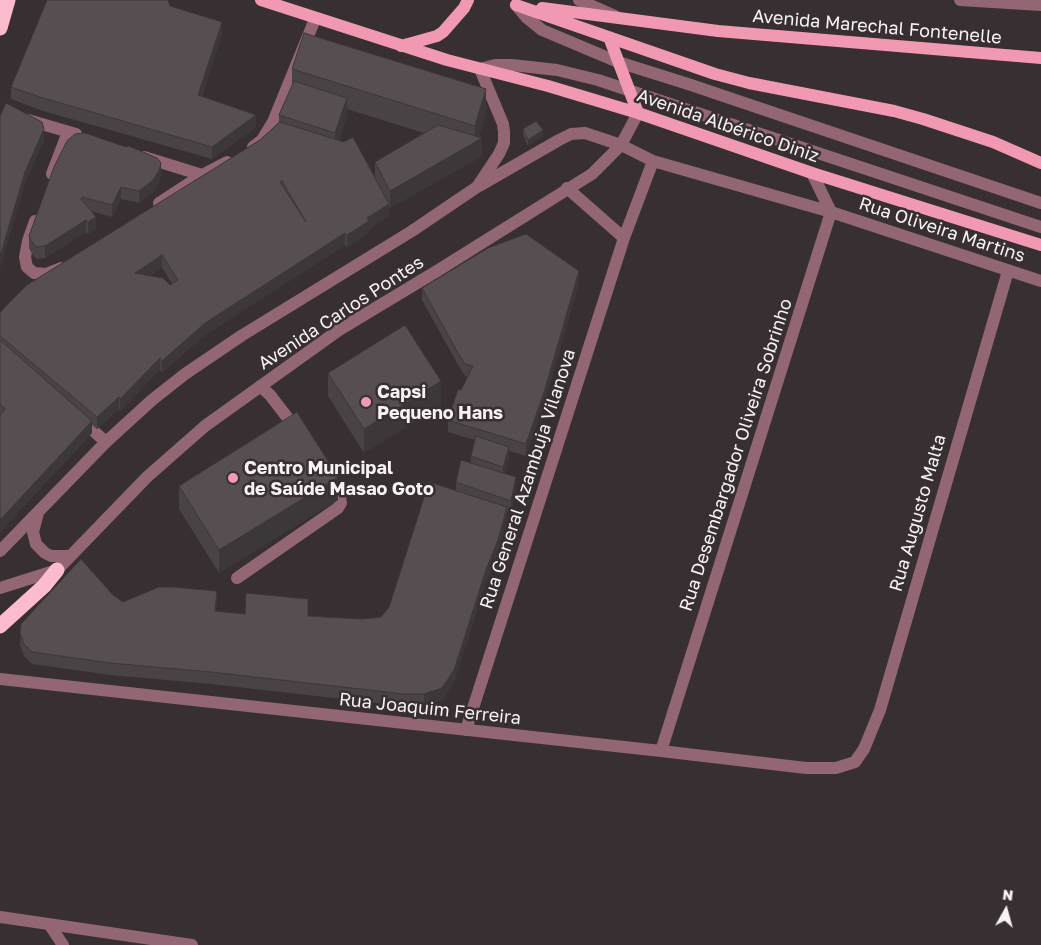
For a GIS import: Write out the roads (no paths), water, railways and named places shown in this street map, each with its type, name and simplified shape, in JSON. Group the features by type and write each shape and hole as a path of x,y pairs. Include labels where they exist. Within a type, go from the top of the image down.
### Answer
{"highway":[{"path":"0,28 8,0"},
{"path":"0,626 44,586 57,570"}],"main road":[{"path":"261,0 314,19 401,46 443,32 464,8 468,0"},
{"name":"Avenida Marechal Fontenelle","path":"503,0 516,5 718,31 1041,58"},
{"path":"516,5 706,71 749,83 894,111 993,142 1041,163"},
{"path":"609,37 638,113"},
{"name":"Avenida Albérico Diniz","path":"401,46 638,113 812,173 1041,245"}],"street":[{"path":"579,0 620,18"},
{"path":"960,0 1041,5"},
{"path":"516,5 526,17 542,30 618,62 698,87 1041,203"},
{"path":"146,212 202,175 246,152 262,140 297,65 314,19"},
{"path":"480,68 495,65 512,65 556,70 598,80 1041,227"},
{"name":"Avenida Carlos Pontes","path":"0,551 106,442 152,400 241,336 412,231 477,187 499,154 504,142 503,124 480,68"},
{"name":"Avenida Carlos Pontes","path":"57,570 154,470 205,426 339,330 592,174 620,145 638,113"},
{"path":"26,120 86,138"},
{"path":"48,186 68,132"},
{"path":"477,187 572,134 585,133 620,145 653,161 832,212"},
{"path":"130,152 202,175"},
{"name":"Rua General Azambuja Vilanova","path":"466,730 624,238 653,161"},
{"path":"812,173 832,212"},
{"path":"567,188 624,238"},
{"name":"Rua Oliveira Martins","path":"832,212 1041,281"},
{"name":"Rua Desembargador Oliveira Sobrinho","path":"660,751 832,212"},
{"path":"38,214 28,241 25,257 27,267 34,273 46,274 58,270 74,260"},
{"name":"Rua Augusto Malta","path":"855,762 864,750 880,710 1008,271"},
{"path":"260,386 270,395 301,437"},
{"path":"69,410 106,442"},
{"path":"236,578 338,508 340,497 321,467"},
{"path":"38,514 33,532 36,544 45,554 69,556"},
{"path":"0,588 57,570"},
{"name":"Rua Joaquim Ferreira","path":"0,679 806,768 836,768 855,762"},
{"path":"0,917 49,924 135,941 192,945"},
{"path":"49,924 63,945"}],"place":[{"name":"Capsi Pequeno Hans","path":"366,402"},
{"name":"Centro Municipal de Saúde Masao Goto","path":"233,478"}]}
